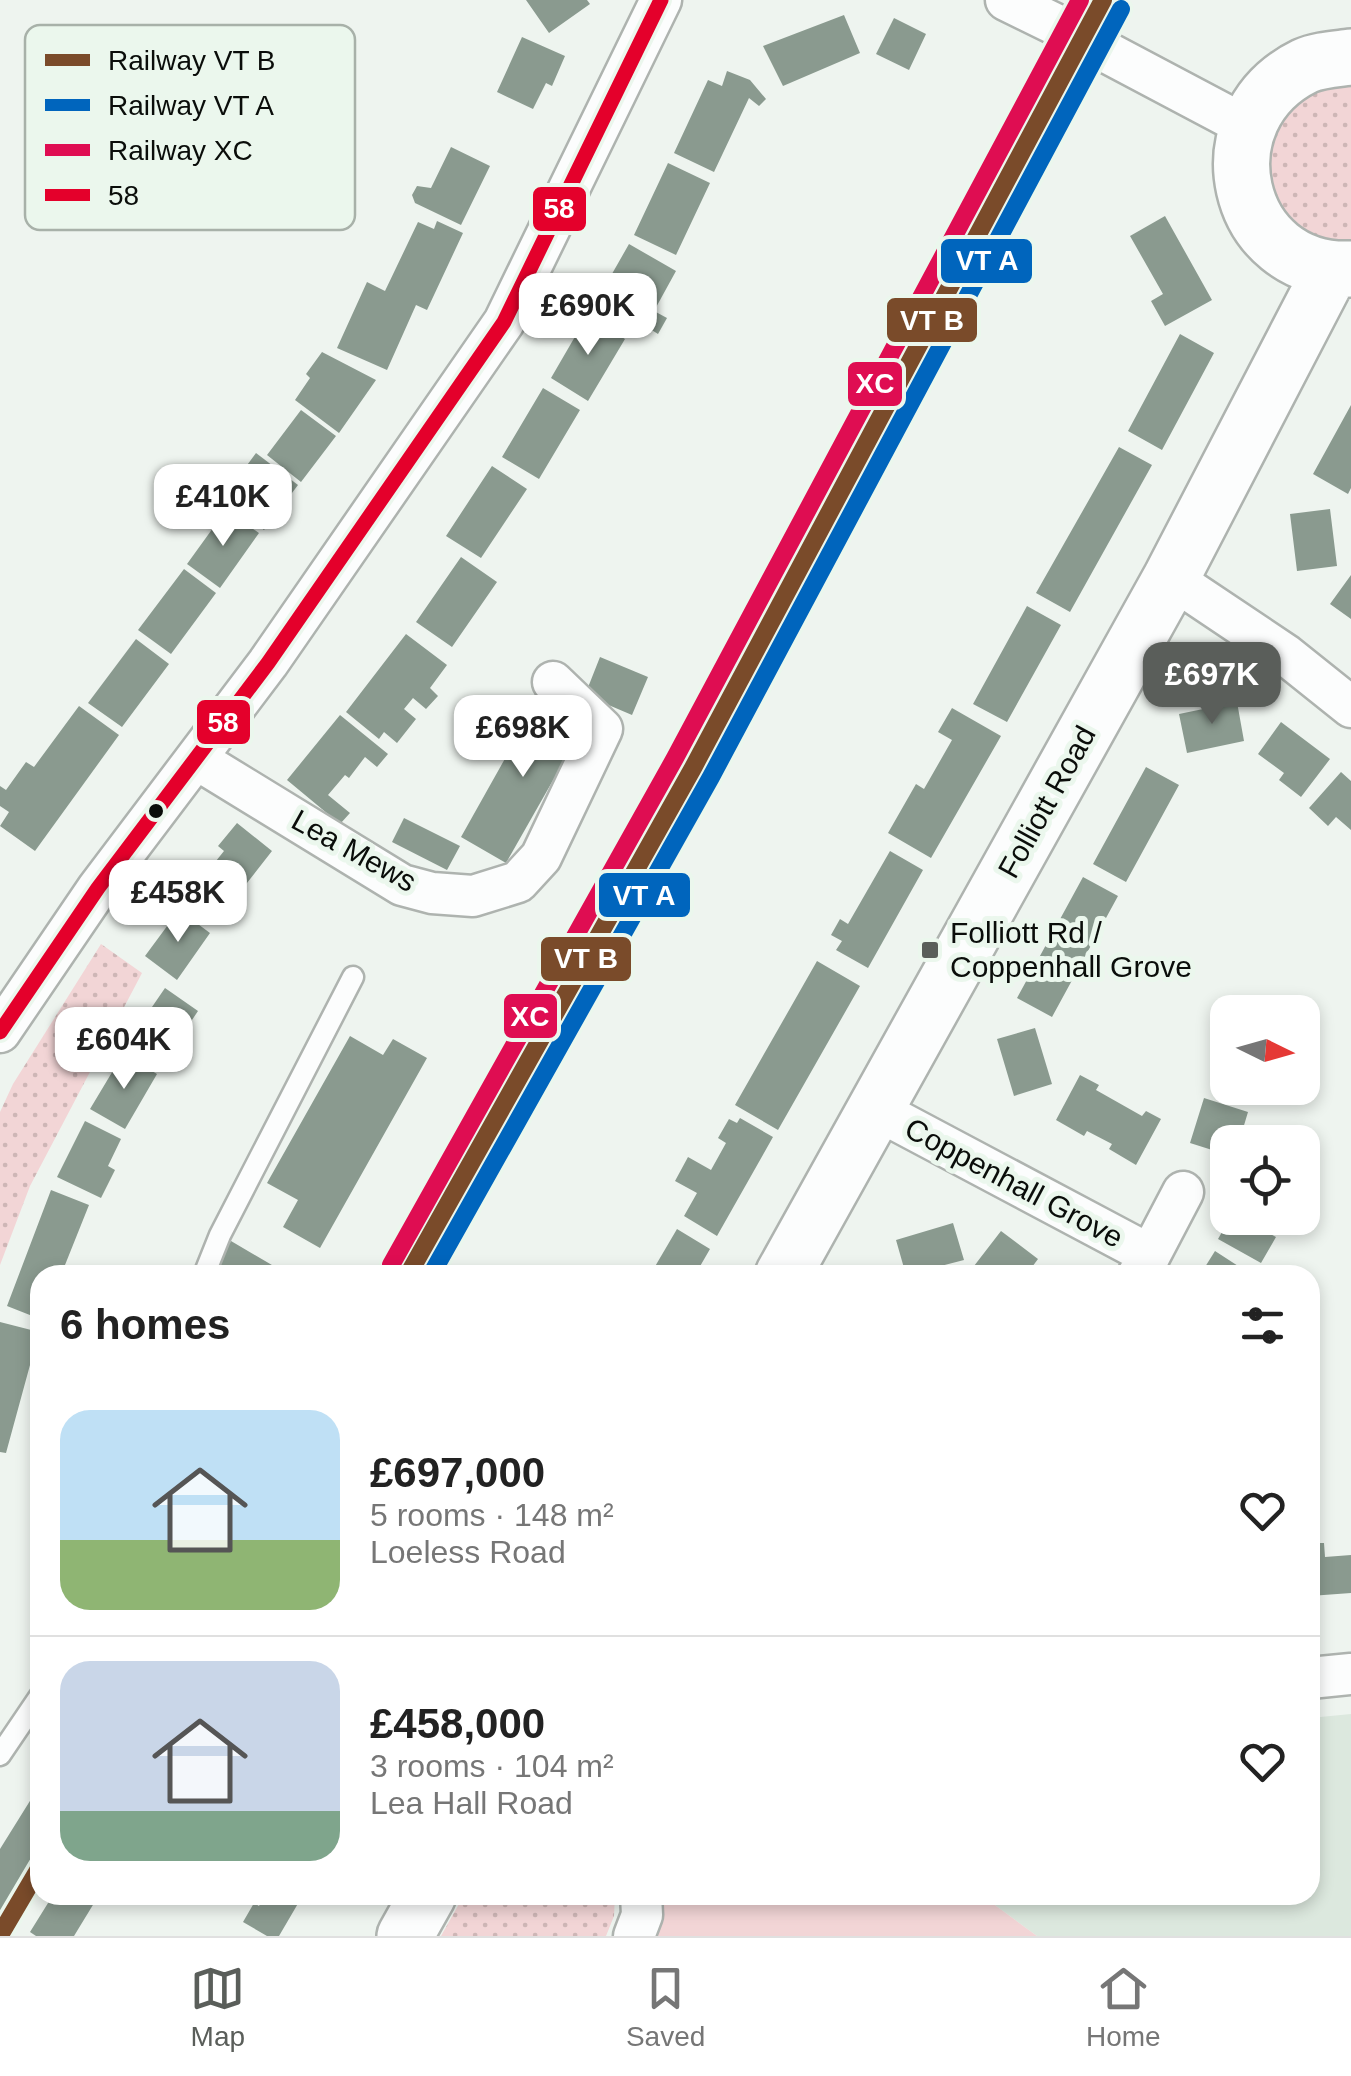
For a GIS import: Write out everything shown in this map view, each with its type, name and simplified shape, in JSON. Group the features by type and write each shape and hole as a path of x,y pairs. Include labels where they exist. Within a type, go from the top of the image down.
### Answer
{"street":[{"path":"0,1032 98,888 198,760 504,322 661,0"},
{"path":"1006,0 1246,126"},
{"path":"1341,270 1290,254 1263,230 1246,198 1240,162 1246,126 1270,88 1308,64 1351,57"},
{"name":"Folliott Road","path":"789,1265 1341,270"},
{"path":"1171,578 1286,656 1351,707"},
{"name":"Lea Mews","path":"198,760 402,885 458,896 488,894 518,882 541,857 602,730 553,682"},
{"name":"Coppenhall Grove","path":"877,1110 1144,1265 1183,1192"},
{"path":"1320,1677 1351,1674"},
{"path":"405,1936 422,1905"},
{"path":"634,1936 642,1905"}],"lane":[{"path":"208,1265 352,977"},
{"path":"0,1754 30,1710"}],"shaded area":[{"path":"1351,82 1351,250 1317,243 1293,227 1270,191 1266,170 1275,128 1288,110 1311,91"},
{"path":"101,944 142,973 30,1186 0,1265 0,1112 13,1084"},
{"path":"1351,1714 1351,1936 1037,1936 995,1905 1320,1905 1320,1717"},
{"path":"458,1905 615,1905 606,1936 441,1936"},
{"path":"658,1905 995,1905 1037,1936 654,1936"}],"building":[{"path":"526,0 587,0 590,4 549,33"},
{"path":"844,15 860,53 783,86 763,46"},
{"path":"894,18 926,34 909,70 876,54"},
{"path":"522,37 565,56 552,86 546,83 533,109 497,92"},
{"path":"727,71 750,80 766,99 759,106 749,98 714,172 674,153 708,80 722,86"},
{"path":"451,147 490,166 461,225 415,203 412,195 417,186 431,188"},
{"path":"668,163 710,183 676,255 634,235"},
{"path":"1165,216 1212,300 1165,326 1151,301 1163,294 1130,236"},
{"path":"437,221 463,233 427,310 416,305 387,370 337,348 367,282 385,291 418,222 434,229"},
{"path":"629,244 676,271 654,311 667,318 658,334 647,327 641,338 592,309"},
{"path":"587,316 625,339 588,401 551,378"},
{"path":"1180,334 1214,353 1162,450 1128,431"},
{"path":"322,352 376,380 339,433 295,400 310,378 306,374"},
{"path":"543,388 580,410 539,479 502,457"},
{"path":"1351,405 1351,488 1348,494 1313,474"},
{"path":"301,410 336,436 301,482 267,455"},
{"path":"1119,447 1152,465 1070,612 1036,593"},
{"path":"256,453 298,485 264,530 222,499"},
{"path":"492,466 527,489 481,558 446,536"},
{"path":"1330,509 1337,566 1297,571 1290,514"},
{"path":"226,510 259,533 220,588 187,564"},
{"path":"461,557 497,582 452,647 416,622"},
{"path":"184,569 216,593 171,654 138,630"},
{"path":"1351,575 1351,619 1330,604"},
{"path":"1027,606 1061,625 1007,722 973,704"},
{"path":"406,634 447,665 430,688 438,696 426,709 413,698 404,709 416,719 397,743 384,732 379,739 346,712"},
{"path":"136,639 169,664 122,727 88,703"},
{"path":"600,657 648,677 632,715 585,695"},
{"path":"539,698 585,724 506,863 461,837"},
{"path":"1237,702 1244,741 1187,753 1179,714"},
{"path":"79,706 119,735 35,851 0,826 9,812 0,806 0,786 6,790 26,762 34,767"},
{"path":"952,708 1001,736 931,858 888,833 916,784 924,789 952,740 938,732"},
{"path":"340,715 388,754 377,767 365,757 349,778 345,775 328,795 350,813 340,824 287,780"},
{"path":"1281,722 1330,759 1301,797 1279,780 1284,773 1258,754"},
{"path":"1146,767 1179,785 1126,882 1093,864"},
{"path":"1341,772 1351,781 1351,830 1336,817 1328,826 1309,808"},
{"path":"404,818 460,846 447,870 392,842"},
{"path":"237,823 272,851 218,920 188,896 224,851 218,846"},
{"path":"890,851 923,870 868,968 836,950 842,941 831,935 840,919 848,924"},
{"path":"1083,877 1118,896 1052,1017 1017,998"},
{"path":"179,910 210,933 177,980 145,956"},
{"path":"817,961 860,986 778,1130 735,1105"},
{"path":"165,988 198,1011 162,1065 128,1042"},
{"path":"1035,1028 1052,1084 1014,1096 997,1039"},
{"path":"350,1036 383,1055 393,1039 427,1058 320,1248 283,1227 298,1200 267,1183"},
{"path":"123,1054 157,1074 125,1129 90,1109"},
{"path":"1080,1075 1099,1085 1096,1090 1142,1116 1146,1111 1161,1119 1136,1165 1109,1149 1112,1144 1087,1131 1084,1136 1056,1120"},
{"path":"1204,1098 1210,1100 1210,1105 1248,1112 1244,1125 1210,1125 1210,1149 1190,1143"},
{"path":"740,1118 773,1137 717,1236 684,1216 697,1193 675,1181 688,1157 711,1170 726,1143 718,1138 729,1119 737,1123"},
{"path":"85,1121 121,1139 108,1166 115,1170 101,1198 57,1177"},
{"path":"51,1190 89,1205 65,1265 30,1265 30,1315 7,1306"},
{"path":"953,1223 964,1260 945,1265 903,1265 896,1240"},
{"path":"677,1229 710,1249 701,1265 656,1265"},
{"path":"1001,1231 1038,1259 1034,1265 975,1265"},
{"path":"1220,1235 1276,1237 1261,1263 1218,1239"},
{"path":"231,1241 272,1265 217,1265"},
{"path":"1215,1251 1237,1265 1206,1265"},
{"path":"0,1322 30,1330 30,1365 6,1453 0,1452"},
{"path":"1320,1543 1324,1543 1325,1557 1351,1555 1351,1593 1320,1595"},
{"path":"30,1801 30,1868 0,1917 0,1849"},
{"path":"47,1905 93,1905 74,1936 36,1936 30,1932"},
{"path":"253,1905 297,1905 279,1936 267,1936 243,1922"}],"transit line":[{"name":"58","path":"0,1032 98,888 268,663 504,322 661,0"},
{"path":"414,1265 693,768 1103,0"},
{"path":"437,1265 711,777 1121,9"},
{"path":"0,1935 30,1884"}],"rail line":[{"name":"XC","path":"391,1265 675,758 1080,0"}],"place":[{"name":"Folliott Rd / Coppenhall Grove","path":"930,950"}]}
